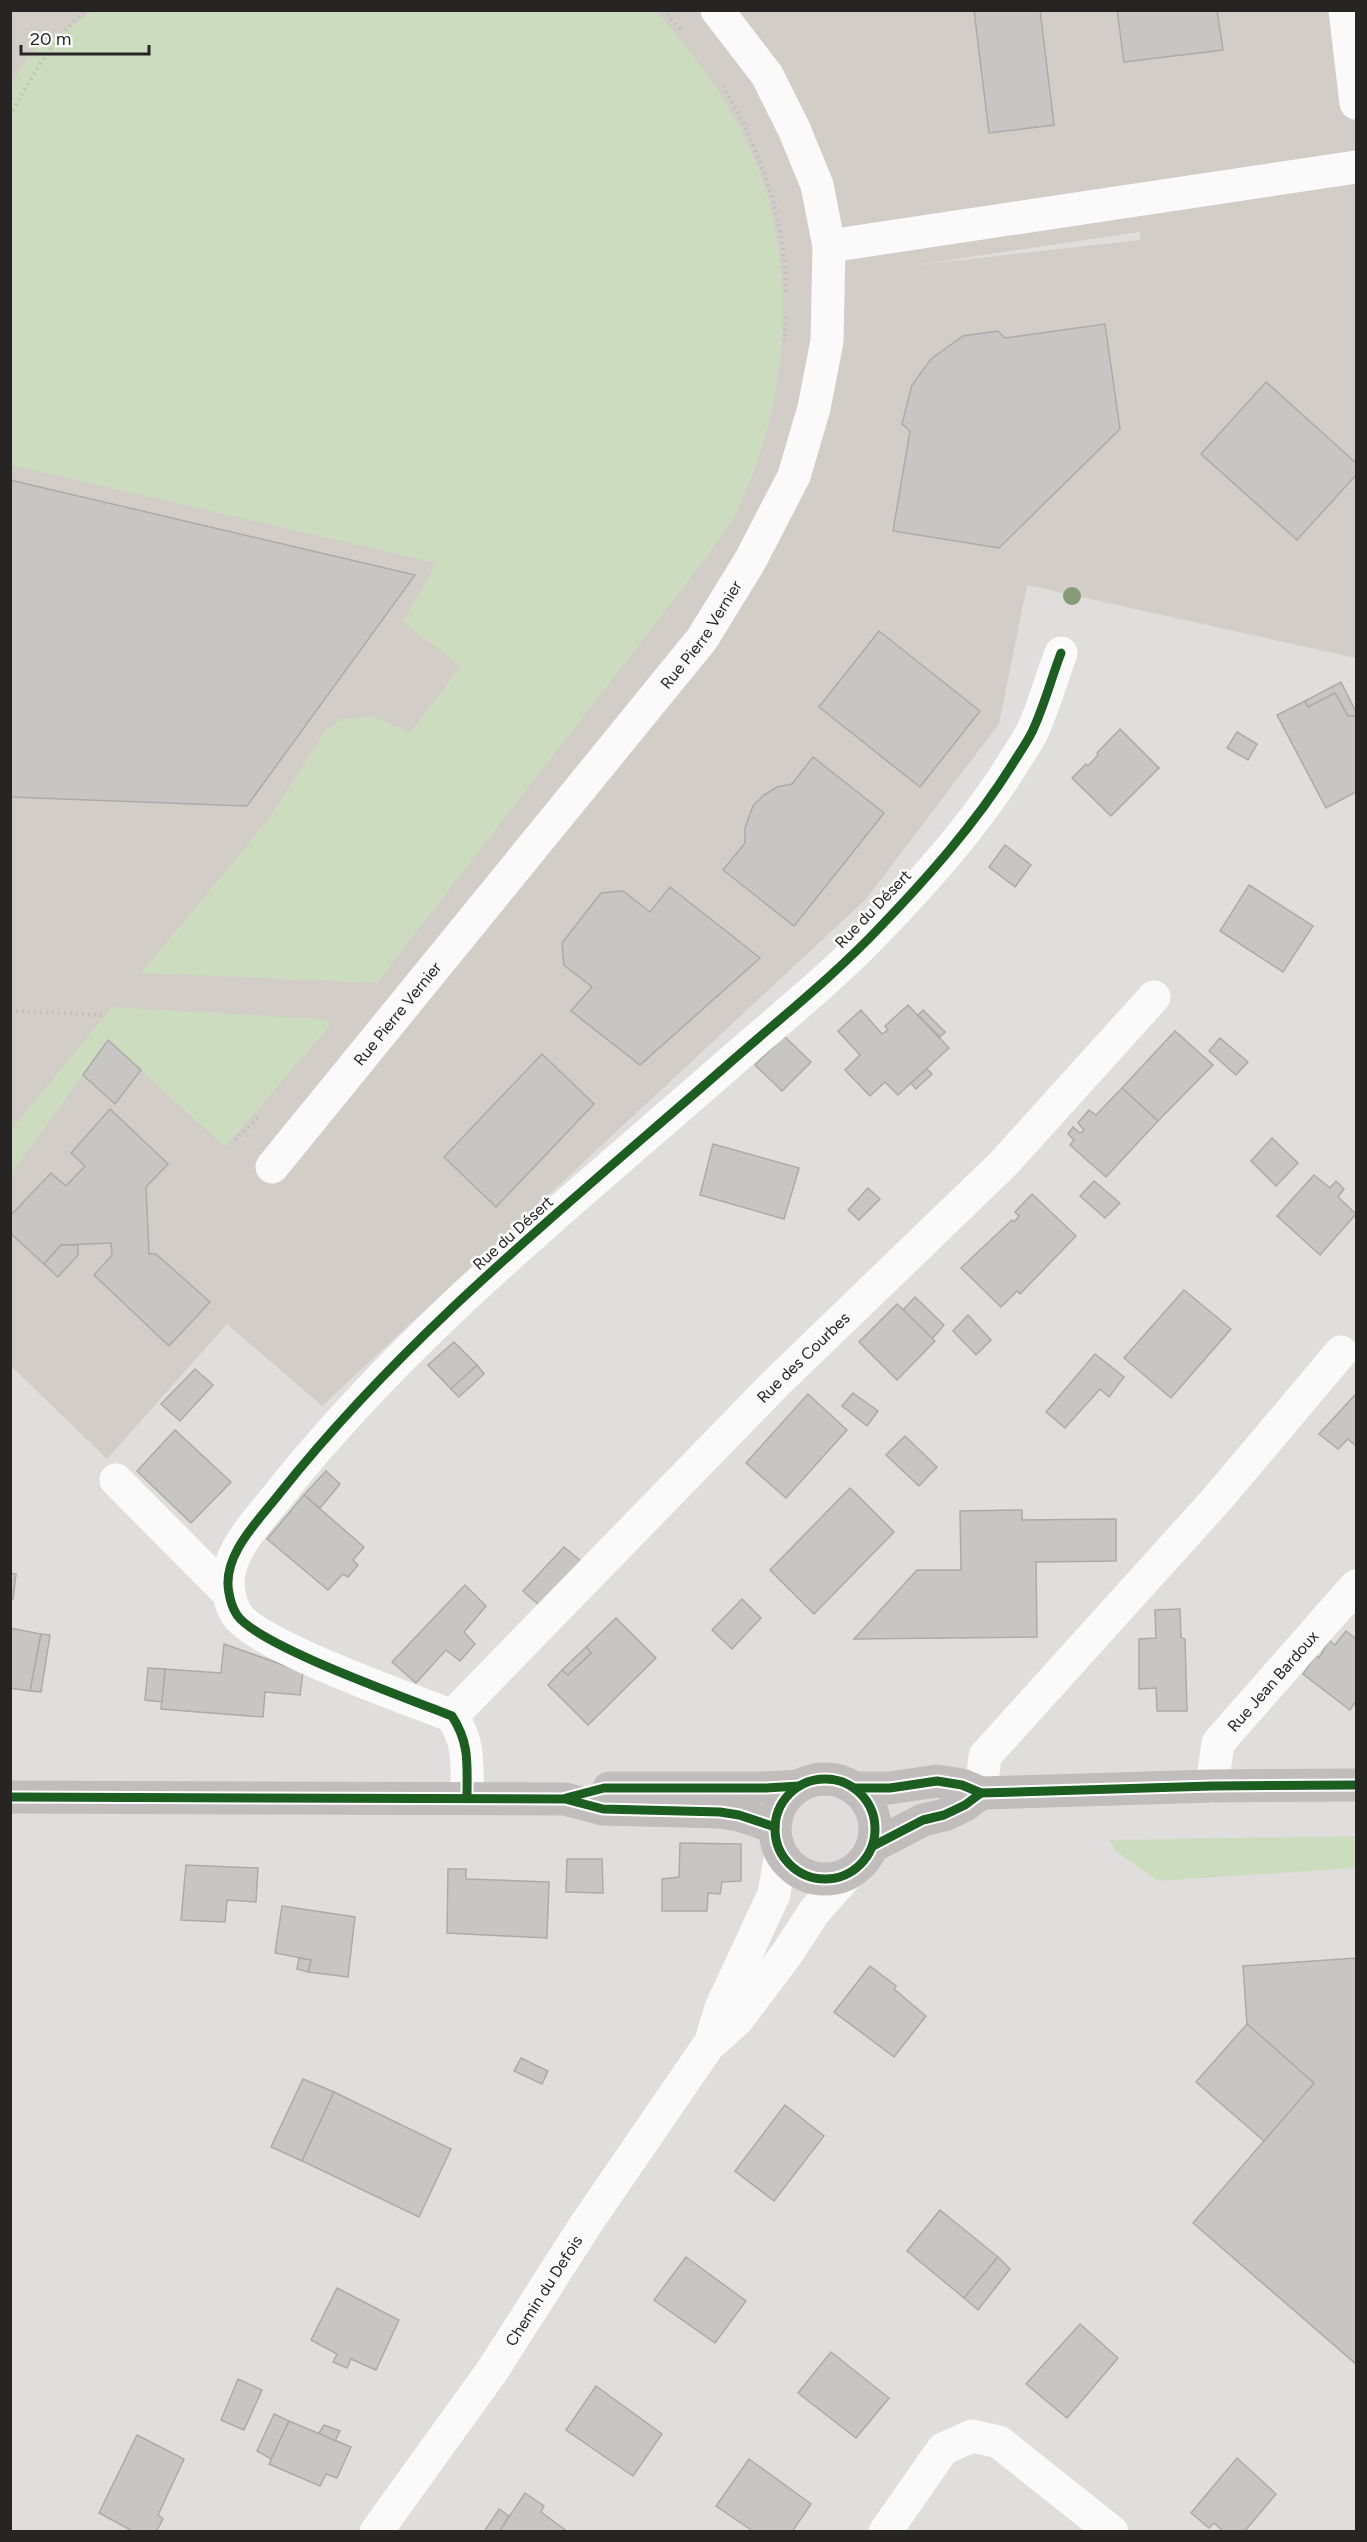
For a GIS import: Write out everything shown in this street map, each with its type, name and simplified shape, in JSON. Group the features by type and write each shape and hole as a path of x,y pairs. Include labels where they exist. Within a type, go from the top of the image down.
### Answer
{"main road":[{"path":"832,1779 855,1788 872,1809 876,1828 873,1846 858,1868 847,1875 822,1880 810,1877 789,1864 778,1841 779,1808 791,1792 810,1781 832,1779"},
{"path":"855,1788 890,1788 937,1780 962,1785 981,1793 1212,1786 1356,1785"},
{"path":"565,1799 604,1788 799,1786"},
{"path":"873,1846 923,1820 944,1815 965,1805 981,1793"},
{"path":"10,1797 565,1799 603,1809 720,1812 739,1815 778,1841"}],"street":[{"name":"Rue Pierre Vernier","path":"272,1167 684,664 750,561 794,477 814,408 827,341 829,246 817,185 794,129 767,75 717,10"},
{"path":"1345,10 1356,104"},
{"path":"829,246 1356,167"},
{"name":"Rue du Désert","path":"229,1594 227,1575 236,1553 254,1527 315,1449 383,1376 493,1270 794,1006 879,928 954,846 996,790 1031,734 1061,653"},
{"name":"Rue des Courbes","path":"452,1716 775,1384 1002,1164 1154,997"},
{"path":"981,1793 985,1756 1218,1498 1341,1352"},
{"path":"116,1480 229,1594 236,1614 254,1630 294,1652 452,1716 462,1731 467,1748 467,1797"},
{"name":"Rue Jean Bardoux","path":"1212,1786 1218,1743 1356,1586"},
{"name":"Chemin du Defois","path":"708,2046 722,2008 774,1894 778,1841"},
{"name":"Chemin du Defois","path":"376,2532 492,2371 586,2224 708,2046 737,2020 788,1953 814,1912 847,1875"},
{"path":"885,2532 943,2450 972,2436 999,2442 1113,2532"}],"path":[{"path":"10,116 45,57 63,32 85,10"},
{"path":"663,10 689,38"},
{"path":"721,83 741,116 771,193 786,272 786,302"},
{"path":"784,345 786,311"},
{"path":"10,1011 106,1015"},
{"path":"235,1140 260,1116"}],"shaded area":[{"path":"11,11 1356,11 1356,658 1027,585 999,724 866,899 322,1406 227,1324 107,1459 11,1366","holes":["1139,232 1140,240 916,265"]}],"green space":[{"path":"93,11 656,11 722,96 748,143 767,194 776,233 781,274 783,315 780,356 775,396 765,436 753,474 737,511 679,593 377,983 141,973 268,820 325,731 343,718 374,717 410,733 461,666 403,622 436,563 11,465 11,85 31,52"},
{"path":"112,1007 321,1019 332,1023 225,1147 108,1040 11,1174 11,1130"},
{"path":"1356,1836 1356,1868 1158,1881 1117,1852 1109,1840"}],"building":[{"path":"974,10 1040,10 1054,125 989,133"},
{"path":"1117,10 1217,10 1223,50 1124,62"},
{"path":"1105,324 1120,429 999,548 893,531 910,431 902,424 912,385 931,359 963,336 998,331 1005,338"},
{"path":"1266,382 1356,463 1356,475 1297,540 1201,454"},
{"path":"10,480 415,575 247,806 10,797"},
{"path":"879,631 980,711 920,787 819,707"},
{"path":"1341,682 1356,716 1348,716 1335,693 1308,707 1305,701"},
{"path":"1335,693 1348,716 1356,716 1356,792 1326,808 1277,715 1305,701 1308,707"},
{"path":"1120,729 1159,768 1111,816 1072,778 1086,764 1088,766"},
{"path":"1237,732 1257,744 1248,760 1227,748"},
{"path":"813,757 884,813 794,926 723,870 745,843 745,828 753,806 777,787 792,784"},
{"path":"1005,845 1031,865 1015,887 989,867"},
{"path":"1249,885 1313,926 1283,972 1220,931"},
{"path":"670,887 760,958 640,1065 571,1011 592,987 564,965 562,943 601,893 623,891 650,912"},
{"path":"908,1005 949,1048 898,1095 885,1082 870,1096 845,1070 860,1055 838,1031 861,1010 882,1034 888,1030 885,1026"},
{"path":"923,1010 945,1032 940,1037 918,1015"},
{"path":"1175,1031 1213,1065 1158,1121 1122,1088"},
{"path":"784,1036 811,1062 782,1091 755,1065"},
{"path":"1220,1038 1248,1062 1236,1075 1209,1051"},
{"path":"108,1040 141,1070 115,1104 83,1075"},
{"path":"542,1054 594,1104 496,1207 444,1157"},
{"path":"927,1069 932,1074 916,1089 911,1083"},
{"path":"1122,1088 1158,1121 1106,1177 1070,1145 1074,1140 1068,1134 1073,1127 1080,1133 1084,1130 1078,1123 1089,1110 1096,1115"},
{"path":"110,1109 168,1164 146,1187 149,1254 156,1254 210,1302 169,1346 94,1275 112,1255 111,1243 61,1245 44,1264 10,1233 10,1216 51,1173 66,1186 85,1166 71,1153"},
{"path":"1272,1138 1298,1163 1276,1186 1251,1161"},
{"path":"713,1144 799,1168 784,1219 700,1195"},
{"path":"1314,1175 1330,1188 1336,1181 1344,1189 1338,1197 1356,1214 1320,1255 1277,1216"},
{"path":"1094,1181 1120,1203 1105,1218 1080,1196"},
{"path":"868,1188 880,1199 859,1220 848,1210"},
{"path":"1032,1194 1076,1236 1020,1294 1017,1291 1001,1307 961,1268 1012,1220 1014,1222 1019,1216 1015,1212"},
{"path":"61,1245 78,1245 78,1255 58,1277 44,1264"},
{"path":"1184,1290 1231,1329 1171,1398 1124,1358"},
{"path":"915,1297 944,1325 932,1339 903,1310"},
{"path":"897,1304 935,1341 897,1380 859,1342"},
{"path":"968,1315 991,1340 976,1355 953,1331"},
{"path":"454,1342 477,1365 451,1389 428,1365"},
{"path":"1095,1354 1124,1377 1109,1397 1100,1389 1065,1428 1046,1412"},
{"path":"477,1365 484,1374 459,1397 451,1389"},
{"path":"195,1369 213,1385 180,1421 161,1404"},
{"path":"853,1393 878,1411 867,1426 842,1406"},
{"path":"808,1394 847,1430 786,1498 746,1463"},
{"path":"1356,1394 1356,1446 1348,1439 1338,1449 1319,1434"},
{"path":"175,1430 231,1482 191,1523 137,1471"},
{"path":"905,1436 937,1467 919,1486 886,1455"},
{"path":"326,1471 340,1484 320,1508 304,1495"},
{"path":"850,1488 894,1532 814,1614 770,1570"},
{"path":"304,1495 364,1547 353,1560 358,1565 348,1577 343,1574 328,1590 267,1539"},
{"path":"1022,1510 1022,1520 1116,1519 1116,1561 1036,1562 1037,1637 854,1639 917,1570 961,1570 960,1511"},
{"path":"564,1547 581,1561 539,1605 523,1591"},
{"path":"10,1573 16,1574 13,1599 10,1599"},
{"path":"465,1585 486,1606 464,1632 475,1644 460,1661 446,1650 416,1683 392,1662"},
{"path":"742,1599 761,1618 732,1649 712,1630"},
{"path":"1180,1609 1181,1638 1185,1639 1187,1711 1157,1711 1156,1688 1139,1689 1139,1639 1156,1638 1155,1610"},
{"path":"616,1618 656,1658 588,1725 548,1685 562,1670 568,1675 591,1653 586,1647"},
{"path":"10,1628 41,1634 30,1691 10,1688"},
{"path":"1346,1631 1356,1639 1356,1701 1350,1710 1303,1674 1316,1655 1319,1658 1329,1640 1335,1645"},
{"path":"41,1634 50,1635 41,1692 30,1691"},
{"path":"224,1644 303,1672 300,1695 265,1692 263,1717 161,1709 165,1669 221,1673"},
{"path":"586,1647 591,1653 568,1675 562,1670"},
{"path":"148,1668 165,1669 162,1702 145,1700"},
{"path":"680,1843 741,1844 741,1881 722,1882 720,1894 708,1893 707,1911 662,1911 662,1879 679,1877"},
{"path":"567,1859 602,1859 603,1893 566,1892"},
{"path":"186,1865 258,1868 256,1902 227,1900 225,1922 181,1920"},
{"path":"448,1869 466,1869 466,1879 549,1882 547,1938 447,1933"},
{"path":"282,1906 355,1917 348,1977 308,1972 311,1960 275,1953"},
{"path":"299,1958 311,1960 308,1972 297,1969"},
{"path":"1356,1958 1356,2364 1193,2223 1314,2083 1247,2024 1243,1966"},
{"path":"870,1966 896,1986 894,1989 926,2016 894,2057 834,2012"},
{"path":"1247,2024 1314,2083 1264,2141 1196,2082"},
{"path":"521,2058 548,2071 542,2084 514,2071"},
{"path":"303,2079 334,2092 302,2161 271,2147"},
{"path":"334,2092 451,2149 419,2217 302,2161"},
{"path":"785,2105 824,2136 774,2201 735,2171"},
{"path":"940,2210 998,2257 964,2298 907,2251"},
{"path":"686,2257 746,2301 715,2343 654,2300"},
{"path":"998,2257 1010,2269 978,2310 964,2298"},
{"path":"337,2288 399,2320 376,2370 351,2359 347,2368 333,2362 337,2354 311,2340"},
{"path":"1080,2324 1118,2358 1067,2418 1026,2384"},
{"path":"831,2352 889,2398 856,2438 798,2393"},
{"path":"238,2379 262,2390 244,2430 221,2420"},
{"path":"596,2386 662,2434 633,2476 566,2430"},
{"path":"274,2414 289,2421 271,2459 257,2451"},
{"path":"289,2421 351,2447 337,2478 326,2474 320,2486 269,2464"},
{"path":"324,2425 340,2431 335,2441 319,2433"},
{"path":"137,2435 184,2459 158,2515 163,2519 156,2532 134,2532 99,2513"},
{"path":"1237,2458 1276,2494 1244,2532 1224,2532 1214,2523 1209,2528 1191,2513"},
{"path":"749,2459 811,2504 792,2532 754,2532 716,2506"},
{"path":"525,2493 544,2506 541,2512 568,2532 499,2532"},
{"path":"499,2509 509,2516 499,2532 484,2532"}],"cycle path":[{"path":"467,1797 465,1745 452,1716 337,1671 251,1628 237,1615 229,1593 228,1579 236,1552 253,1527 330,1434 436,1323 550,1219 824,981 916,889 983,808 1025,745 1040,713 1061,653"},
{"path":"825,1779 844,1783 861,1793 871,1810 875,1829 871,1848 861,1865 844,1875 825,1879 806,1875 789,1865 779,1848 775,1829 779,1810 789,1793 806,1783 825,1779"},
{"path":"854,1788 890,1788 937,1781 962,1785 981,1793 1212,1786 1356,1785"},
{"path":"566,1798 604,1788 799,1786"},
{"path":"873,1846 923,1820 944,1815 965,1805 981,1793"},
{"path":"10,1797 565,1799 603,1809 720,1812 739,1815 775,1827"}]}
